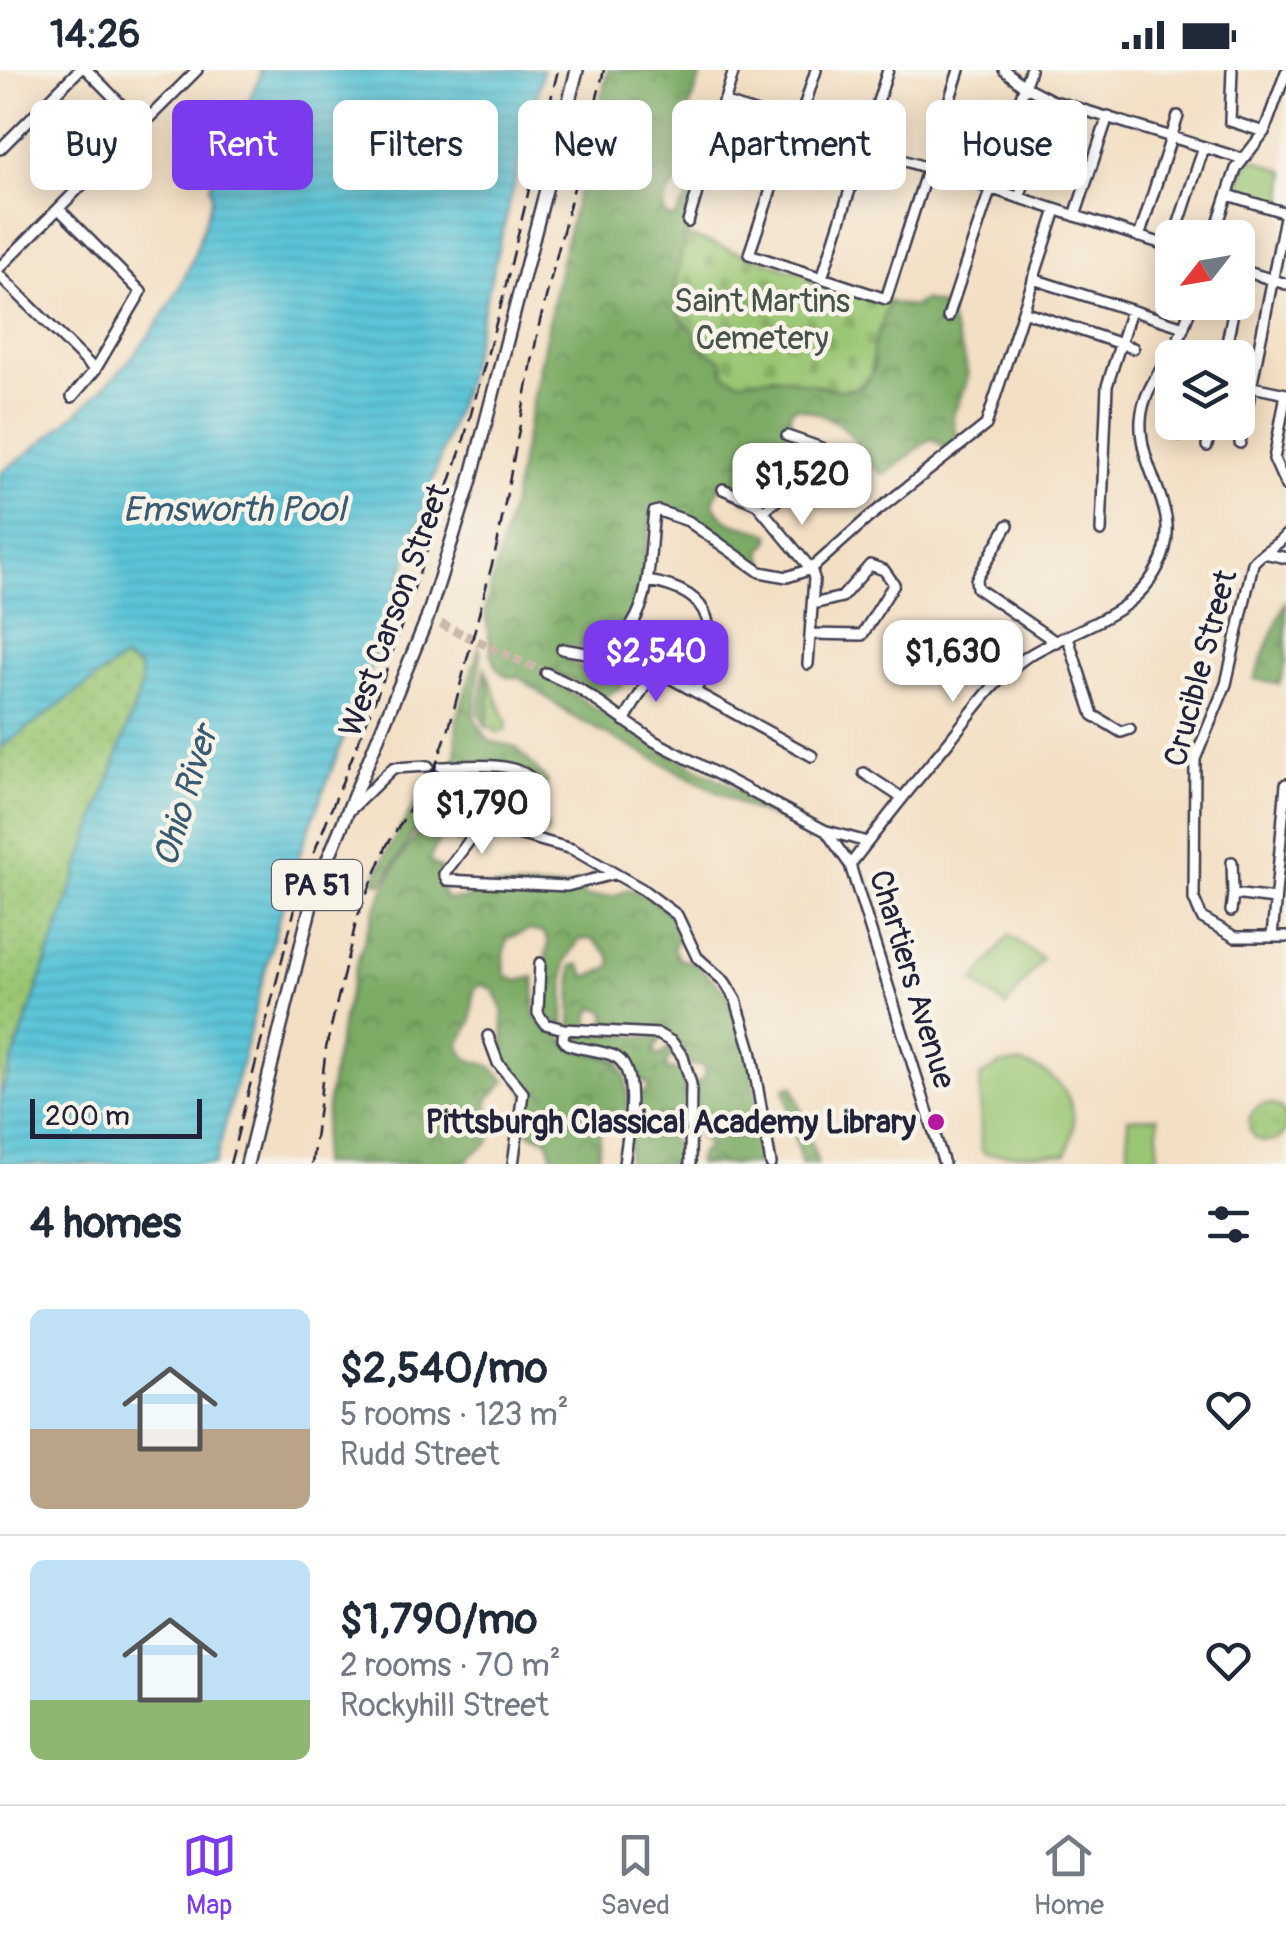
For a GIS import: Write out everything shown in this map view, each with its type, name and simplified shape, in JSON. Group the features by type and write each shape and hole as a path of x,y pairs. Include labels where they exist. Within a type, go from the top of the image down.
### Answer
{"main road":[{"name":"West Carson Street","path":"247,1164 314,893 427,619 470,483 577,70"}],"street":[{"path":"0,149 79,70"},
{"path":"87,70 116,100"},
{"path":"152,116 197,70"},
{"path":"724,100 734,70"},
{"path":"805,100 816,70"},
{"path":"878,100 888,70"},
{"path":"950,100 959,70"},
{"path":"1004,70 1051,100"},
{"path":"1019,100 1030,70"},
{"path":"1232,70 1230,121 1264,132"},
{"path":"1220,220 1242,159 1264,132 1286,72"},
{"path":"1087,110 1242,159"},
{"path":"1075,216 1108,116"},
{"path":"1139,237 1178,116"},
{"path":"1181,220 1204,148"},
{"path":"772,190 749,254 886,299 926,174"},
{"path":"0,267 77,190"},
{"path":"688,222 697,190"},
{"path":"822,278 850,190"},
{"path":"948,317 989,190"},
{"path":"996,190 1155,240"},
{"path":"1019,198 1022,190"},
{"path":"1228,195 1286,212 1255,371"},
{"path":"59,208 141,292 95,370 72,396"},
{"path":"595,654 614,647 627,636 637,618 647,581 654,512 688,520 760,572 787,577 810,569 986,425 1056,210"},
{"path":"1255,275 1286,284"},
{"path":"0,276 95,370"},
{"path":"1034,279 1184,327"},
{"path":"1101,532 1107,386 1130,310"},
{"path":"1023,311 1133,348"},
{"name":"Chartiers Avenue","path":"1177,340 1186,320"},
{"name":"Chartiers Avenue","path":"944,1164 850,865 1004,674 1038,650 1096,625 1155,574 1168,532 1166,506 1146,461 1141,422 1146,394 1155,378"},
{"path":"1255,388 1286,394 1282,439 1274,460 1286,486"},
{"path":"763,511 828,460 828,453 787,436"},
{"path":"1207,446 1208,440"},
{"path":"724,490 757,504 810,569 813,604 808,664"},
{"path":"1008,525 976,580 981,593 1056,642"},
{"name":"Crucible Street","path":"1286,535 1253,563 1226,684 1195,759 1192,850 1194,899 1202,918 1236,938 1286,937"},
{"path":"1262,552 1286,558"},
{"path":"810,634 862,635 894,584 884,570 870,565 842,596 813,604"},
{"path":"647,581 679,587 702,607 708,636 704,671 696,692"},
{"path":"427,619 441,624"},
{"path":"1068,638 1093,714 1121,732 1130,729"},
{"path":"667,676 682,644"},
{"path":"562,648 641,662 812,756"},
{"path":"624,721 655,669"},
{"path":"546,673 578,688 654,741 826,831 868,842"},
{"path":"344,816 393,768 428,766"},
{"path":"441,767 520,771 534,779 536,788 532,801 493,808 486,813 444,874 447,880 549,886 584,884 614,874"},
{"path":"864,773 902,798"},
{"path":"1272,937 1286,784"},
{"path":"482,824 572,849 677,915 703,965 732,990 751,1050 772,1164"},
{"path":"826,831 850,865"},
{"path":"1231,911 1232,862"},
{"path":"1233,894 1275,899"},
{"path":"540,963 538,1013 544,1024 658,1034 672,1042 683,1057 691,1084 690,1164"},
{"path":"564,1028 567,1044 613,1056 625,1067 631,1108 624,1164"},
{"path":"488,1036 498,1063 520,1086 524,1099 513,1164"}],"green space":[{"path":"608,70 703,70 692,100 672,100 672,189 666,197 664,212 669,218 675,217 695,190 676,289 677,302 679,313 696,332 698,346 721,359 724,373 792,379 838,390 860,387 873,369 873,346 889,302 912,307 923,300 948,308 965,362 966,383 953,417 958,440 946,449 933,439 928,440 885,475 867,460 843,427 795,407 784,438 791,450 781,467 796,482 764,504 724,485 713,501 730,522 770,534 761,551 767,568 742,557 677,513 661,508 652,512 640,595 623,635 593,651 559,647 560,654 583,669 597,660 599,675 621,676 623,685 604,698 548,671 547,676 553,681 648,742 776,810 782,821 750,809 570,715 519,677 507,677 497,669 492,656 485,610 514,495 578,190 652,190 652,100 601,100"},
{"path":"1252,158 1286,172 1283,206 1234,190"},
{"name":"Saint Martins Cemetery","path":"686,235 889,302 873,347 871,375 856,388 839,390 774,376 741,381 726,375 721,359 698,346 696,332 686,324 676,301"},
{"path":"1286,600 1286,663 1279,684 1254,679"},
{"path":"479,647 474,718 489,741 516,747 548,782 543,792 544,807 539,813 548,830 545,835 533,834 529,827 528,814 534,802 530,773 456,764 457,720"},
{"path":"123,659 139,667 142,685 0,1097 0,748"},
{"path":"485,666 490,694 486,726 479,714"},
{"path":"487,672 507,724 506,730 498,733 485,725 489,708"},
{"path":"443,770 514,773 533,783 532,797 524,802 505,802 498,790 461,799 410,837 382,884 374,880 415,803"},
{"path":"482,800 485,805 474,834 461,844 450,837 440,838 429,861 441,869 440,885 445,899 468,899 474,887 578,888 586,897 614,896 629,889 666,911 678,928 673,947 678,959 693,962 728,993 748,1051 768,1164 697,1164 699,1155 709,1146 699,1137 695,1084 704,1078 704,1066 691,1065 670,1036 644,1030 607,1030 607,1014 600,1009 591,1010 589,1028 571,1027 572,966 579,964 587,977 608,968 612,962 592,939 579,940 565,962 564,1025 544,1020 541,1000 549,944 544,933 528,930 507,939 505,974 517,981 534,977 535,1014 541,1025 562,1030 562,1039 571,1047 610,1060 626,1078 628,1117 612,1110 601,1115 598,1164 554,1164 548,1139 526,1129 527,1096 505,1060 502,1008 494,990 481,984 474,990 471,1022 459,1046 467,1059 489,1065 506,1081 488,1099 492,1132 488,1144 471,1155 466,1164 320,1164 347,1000 372,917 388,880 413,840 447,812"},
{"path":"1009,935 1042,959 1006,1007 974,982"},
{"path":"566,1030 661,1039 653,1051 659,1057 671,1049 673,1055 666,1063 667,1069 682,1070 687,1100 685,1110 668,1115 667,1131 673,1143 682,1149 685,1164 627,1164 634,1098 648,1090 648,1084 632,1077 626,1065 568,1043"},
{"path":"1019,1063 1049,1075 1067,1095 1074,1122 1066,1154 985,1154 981,1150 980,1076 1002,1064"},
{"path":"793,1085 818,1164 801,1164 784,1088"},
{"path":"1268,1104 1281,1110 1287,1123 1281,1136 1268,1142 1255,1136 1249,1123 1255,1110"},
{"path":"1158,1117 1158,1164 1135,1164 1128,1159 1128,1118"}],"water":[{"name":"Emsworth Pool","path":"259,70 543,70 536,100 518,100 518,170 466,378 382,637 298,858 215,1164 0,1164 0,1097 142,685 139,667 123,659 0,748 0,473 94,397 149,336 189,267 208,214 210,190 313,190 313,100 249,100 261,74"}],"tunnel":[{"path":"441,624 546,673"}],"railway":[{"path":"230,1164 301,885 383,680 463,443 558,70"},
{"path":"312,1164 326,1048 357,918 387,845 434,770 449,728 497,545 539,325 604,70"}],"place":[{"name":"Pittsburgh Classical Academy Library","path":"936,1122"}],"water label":[{"name":"Ohio River","path":"185,796"}]}
